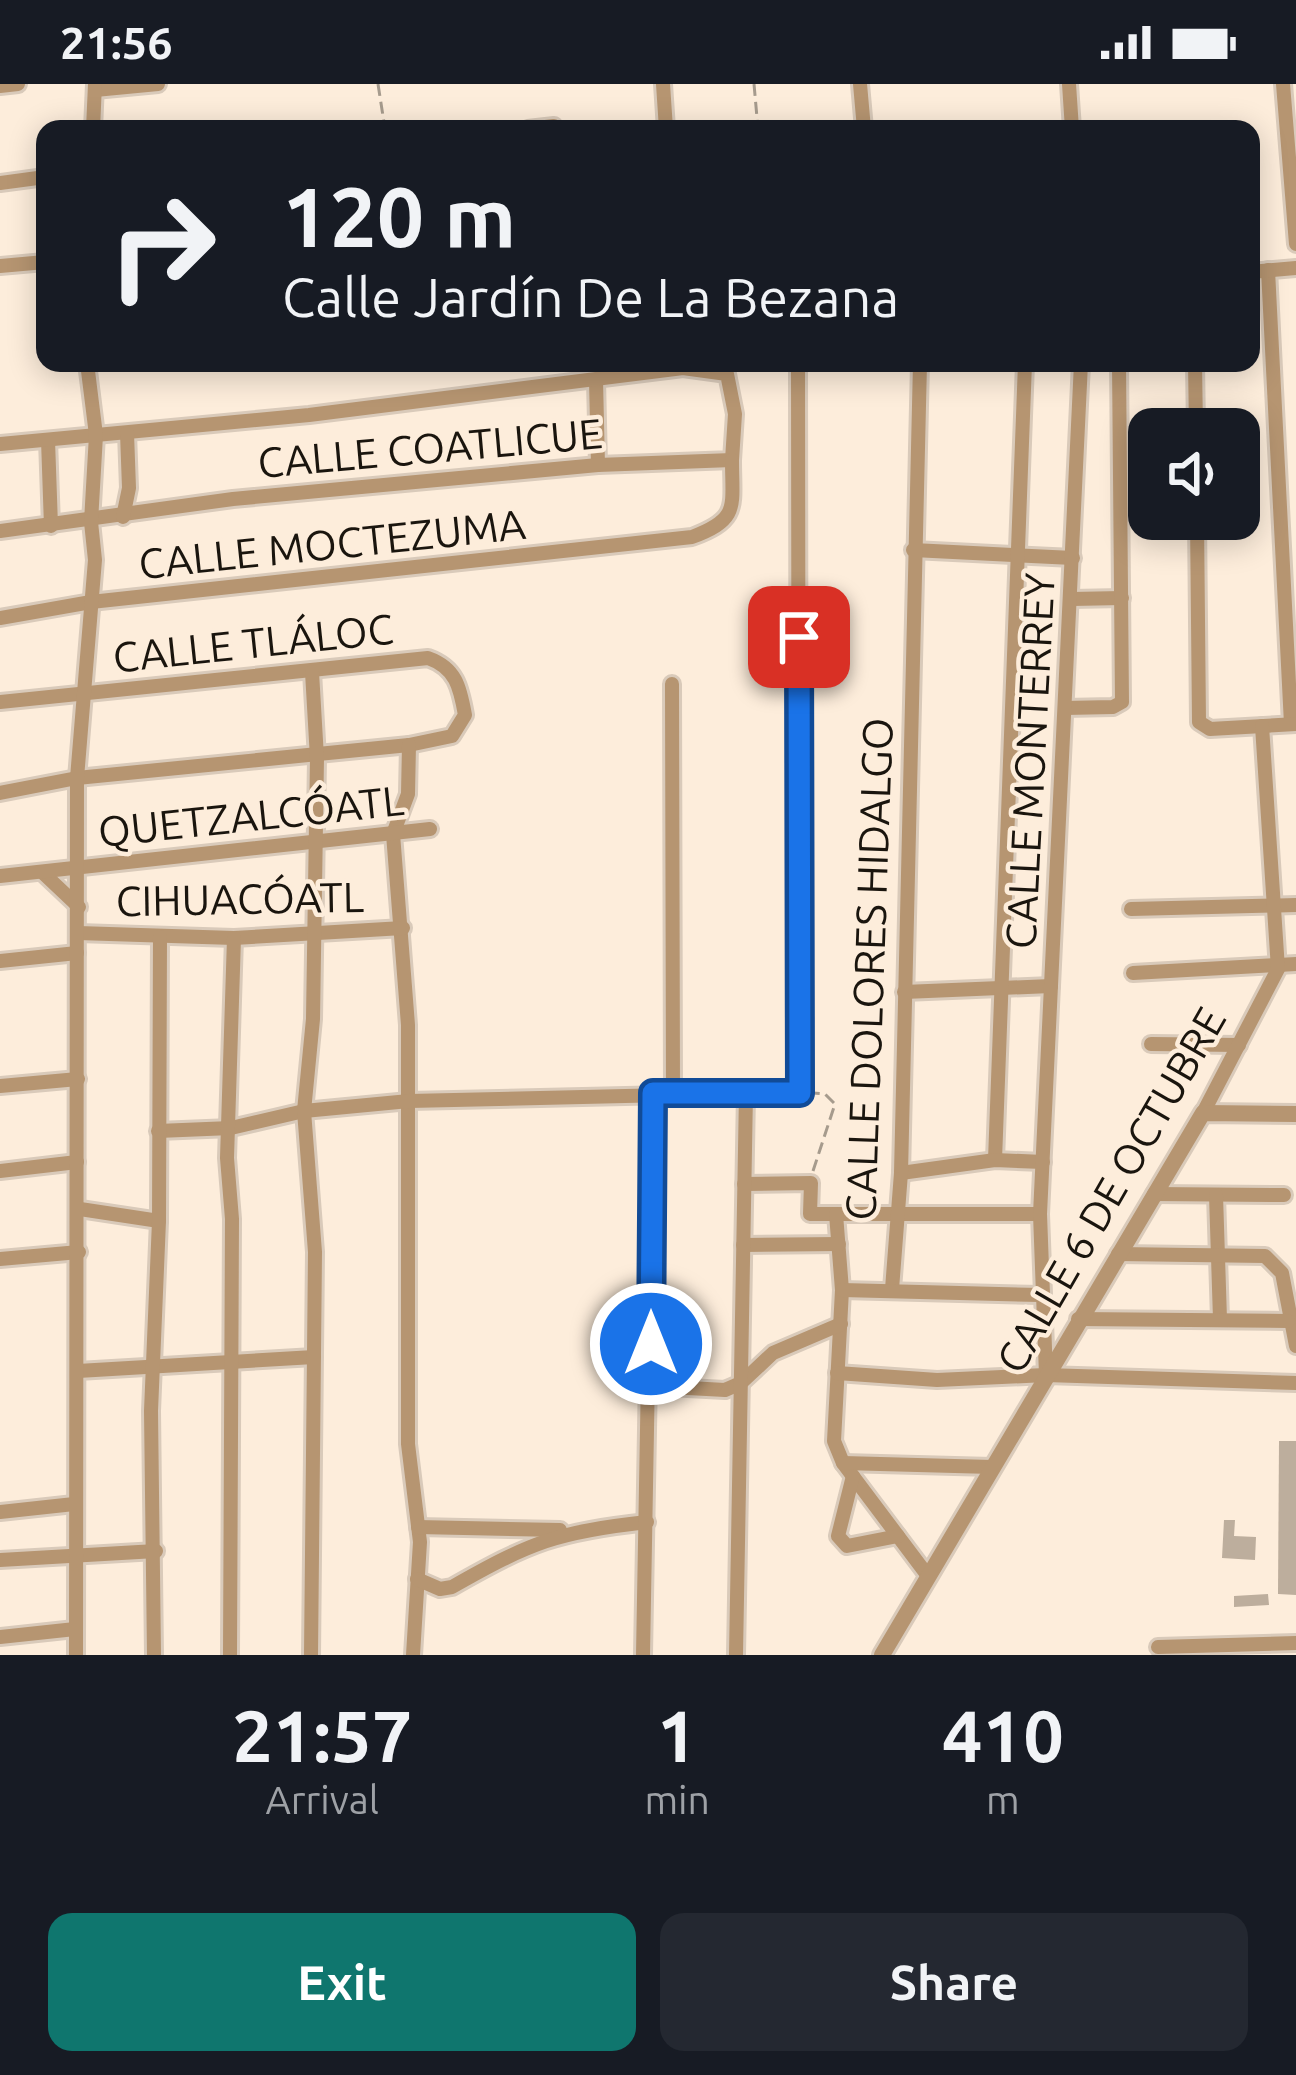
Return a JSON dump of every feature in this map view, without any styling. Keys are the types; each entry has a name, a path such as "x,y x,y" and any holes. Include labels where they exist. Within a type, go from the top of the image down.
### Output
{"street":[{"path":"0,86 18,84"},
{"path":"93,120 95,87 158,84"},
{"path":"663,84 665,120"},
{"path":"860,84 863,120"},
{"path":"1069,84 1071,120"},
{"path":"1283,84 1296,244"},
{"path":"0,183 36,178"},
{"path":"0,266 36,263"},
{"path":"1260,271 1296,268"},
{"path":"1198,540 1202,728 1293,724 1268,270"},
{"path":"76,1655 77,778 95,560 83,523 96,435 88,372"},
{"path":"0,445 646,372"},
{"path":"716,372 727,374 735,414 732,460"},
{"path":"158,1131 231,1128 304,1112 409,1100 800,1093 798,372"},
{"name":"CALLE DOLORES HIDALGO","path":"892,1289 901,1173 920,372"},
{"path":"995,1160 1025,372"},
{"name":"CALLE MONTERREY","path":"1046,1375 1040,1214 1081,372"},
{"path":"1065,708 1113,707 1122,701 1119,372"},
{"path":"1195,372 1196,408"},
{"path":"596,380 598,465"},
{"path":"123,517 129,488 127,433"},
{"path":"48,440 51,526"},
{"name":"CALLE COATLICUE","path":"0,531 233,500 598,465 732,460"},
{"name":"CALLE MOCTEZUMA","path":"0,618 91,602 672,541 722,526 732,510 732,460"},
{"path":"129,488 145,513"},
{"path":"50,500 83,523"},
{"path":"913,550 1073,558"},
{"path":"1072,599 1122,598"},
{"name":"CALLE TLÁLOC","path":"0,702 428,658 443,663 458,680 463,725 452,736 409,745"},
{"path":"311,1655 315,1252 304,1112 313,1019 317,758 312,672"},
{"path":"672,684 673,1094"},
{"path":"1262,726 1278,969"},
{"path":"0,793 77,778 317,758 409,745 408,794 393,834 403,928 409,1100 408,1444 418,1527 412,1655"},
{"name":"QUETZALCÓATL","path":"0,876 430,829"},
{"path":"41,872 79,907"},
{"path":"1131,909 1296,905"},
{"name":"CIHUACÓATL","path":"78,933 234,938 403,928"},
{"path":"154,1655 160,937"},
{"path":"230,1655 234,938"},
{"path":"0,961 77,952"},
{"path":"1132,973 1278,969 1296,964"},
{"name":"CALLE 6 DE OCTUBRE","path":"882,1655 1203,1113 1278,969"},
{"path":"904,992 1051,986"},
{"path":"1150,1044 1238,1046"},
{"path":"0,1086 78,1078"},
{"path":"644,1655 653,1093"},
{"path":"736,1655 746,1094"},
{"path":"1203,1113 1296,1114"},
{"path":"901,1173 995,1160 1043,1162"},
{"path":"0,1171 77,1162"},
{"path":"745,1184 812,1183 808,1245"},
{"path":"1154,1194 1284,1196"},
{"path":"1216,1195 1220,1319"},
{"path":"80,1209 159,1221"},
{"path":"810,1214 1040,1214"},
{"path":"836,1214 842,1290 834,1441 848,1469 928,1576"},
{"path":"743,1245 839,1244"},
{"path":"0,1259 79,1252"},
{"path":"1118,1253 1265,1256 1282,1274 1296,1346"},
{"path":"842,1290 1040,1295"},
{"path":"1078,1319 1288,1322"},
{"path":"651,1386 707,1391 741,1383 772,1353 841,1324"},
{"path":"77,1371 314,1357"},
{"path":"837,1373 937,1380 1046,1375 1296,1383"},
{"path":"848,1469 992,1467"},
{"path":"848,1469 838,1536 847,1546 898,1536"},
{"path":"0,1512 74,1504"},
{"path":"418,1527 526,1537 647,1522"},
{"path":"417,1579 440,1589 452,1587 526,1537"},
{"path":"0,1560 76,1552 156,1551"},
{"path":"0,1637 75,1629"},
{"path":"1159,1646 1296,1643"}],"path":[{"path":"378,84 384,120"},
{"path":"754,84 757,120"},
{"path":"800,1093 825,1094 835,1104 816,1151 812,1183"}],"building":[{"path":"1279,1441 1296,1441 1296,1595 1278,1594"},
{"path":"1224,1520 1235,1520 1234,1536 1256,1537 1255,1560 1222,1558"},
{"path":"1268,1594 1269,1605 1234,1607 1234,1596"}],"route":[{"path":"651,1344 653,1093 800,1093 799,637"}]}
